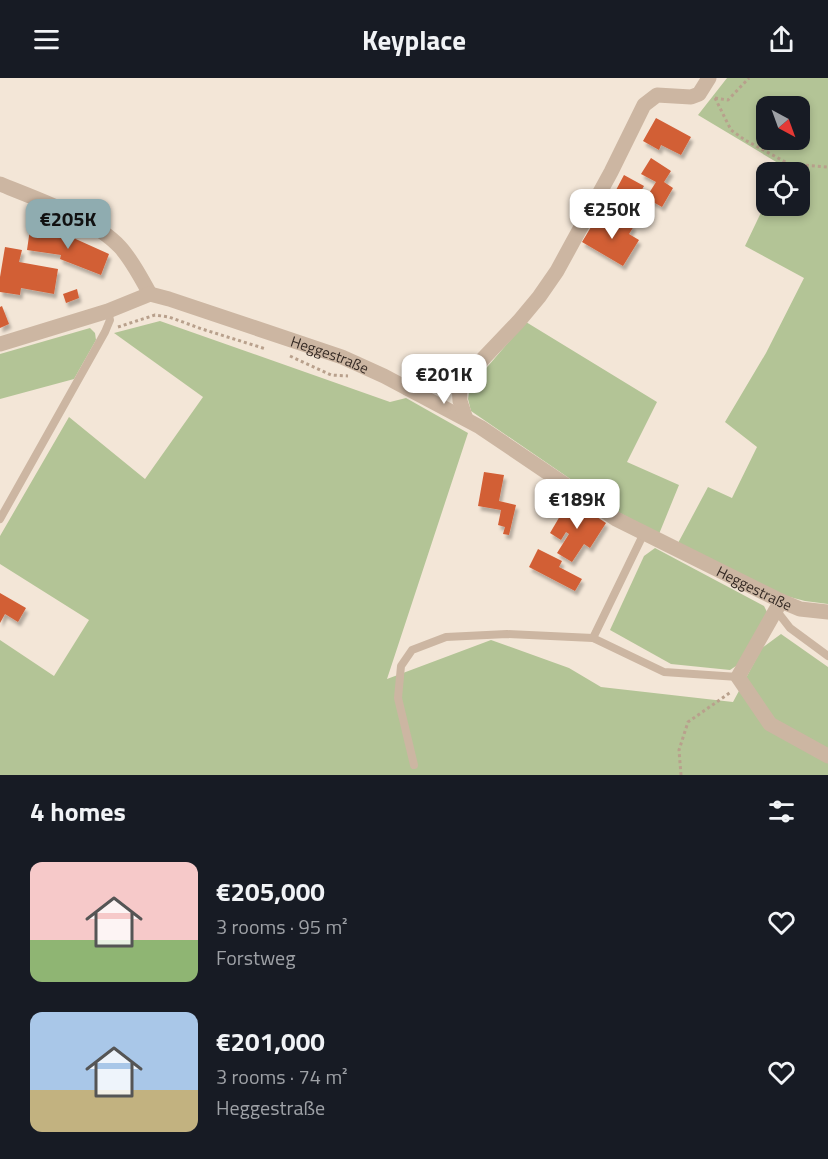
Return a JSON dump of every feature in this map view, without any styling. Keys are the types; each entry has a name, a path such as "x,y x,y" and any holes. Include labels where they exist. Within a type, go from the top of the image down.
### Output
{"street":[{"path":"407,388 417,384 443,387 459,384 519,321 557,271 611,172 644,105 657,95 691,98 699,94 709,78"},
{"path":"0,184 56,207 103,232 119,246 134,265 150,294 108,311 0,344"},
{"name":"Heggestraße","path":"150,294 342,357 466,419 616,519 778,606 828,612"},
{"path":"459,384 460,401 466,419"},
{"path":"778,606 740,680 770,724 828,756"}],"lane":[{"path":"0,519 105,332 110,320 108,311"},
{"path":"592,638 644,533"},
{"path":"778,606 790,628 828,656"},
{"path":"414,765 398,698 401,666 412,650 446,637 507,633 592,638 664,672 740,680"}],"path":[{"path":"699,94 728,100 749,78"},
{"path":"715,98 731,130 745,140 789,164 828,167"},
{"path":"105,332 155,315 169,316 202,330 275,351"},
{"path":"286,355 331,375 356,377"},
{"path":"681,775 679,750 688,722 740,680"}],"green space":[{"path":"727,78 828,78 828,604 786,596 677,545 708,487 732,498 757,447 725,422 766,353 804,278 745,246 759,216 810,216 810,162 776,162 756,150 810,150 810,96 756,96 756,150 698,115"},
{"path":"160,321 390,402 406,398 468,433 387,679 491,640 569,668 601,687 733,702 762,648 781,634 828,667 828,775 0,775 0,640 54,676 89,620 0,564 0,536 69,417 145,479 203,397 114,333"},
{"path":"526,322 657,402 627,462 679,485 659,534 620,513 471,411 468,399 470,387"},
{"path":"90,328 95,333 96,340 74,379 0,399 0,354"},
{"path":"655,548 764,606 768,614 739,664 730,670 671,664 610,630 644,556"}],"building":[{"path":"656,118 691,137 681,155 661,145 659,150 643,141"},
{"path":"651,158 671,171 664,182 673,188 662,207 646,198 656,182 641,174"},
{"path":"624,175 644,186 628,216 608,205"},
{"path":"597,217 616,228 622,219 634,226 629,234 639,240 623,266 582,242"},
{"path":"30,229 69,236 109,254 101,275 60,259 61,255 27,250"},
{"path":"5,247 22,250 19,262 58,269 54,294 21,288 20,295 0,292"},
{"path":"77,289 79,298 66,303 63,294"},
{"path":"2,306 9,324 0,328 0,307"},
{"path":"484,472 504,475 499,501 516,505 509,535 503,534 505,527 498,525 501,510 478,506"},
{"path":"570,499 606,523 590,548 584,544 572,562 557,553 569,534 566,532 561,540 550,533"},
{"path":"538,549 562,561 559,567 582,579 575,591 529,567"},
{"path":"0,593 26,608 18,622 5,614 0,623"}]}
